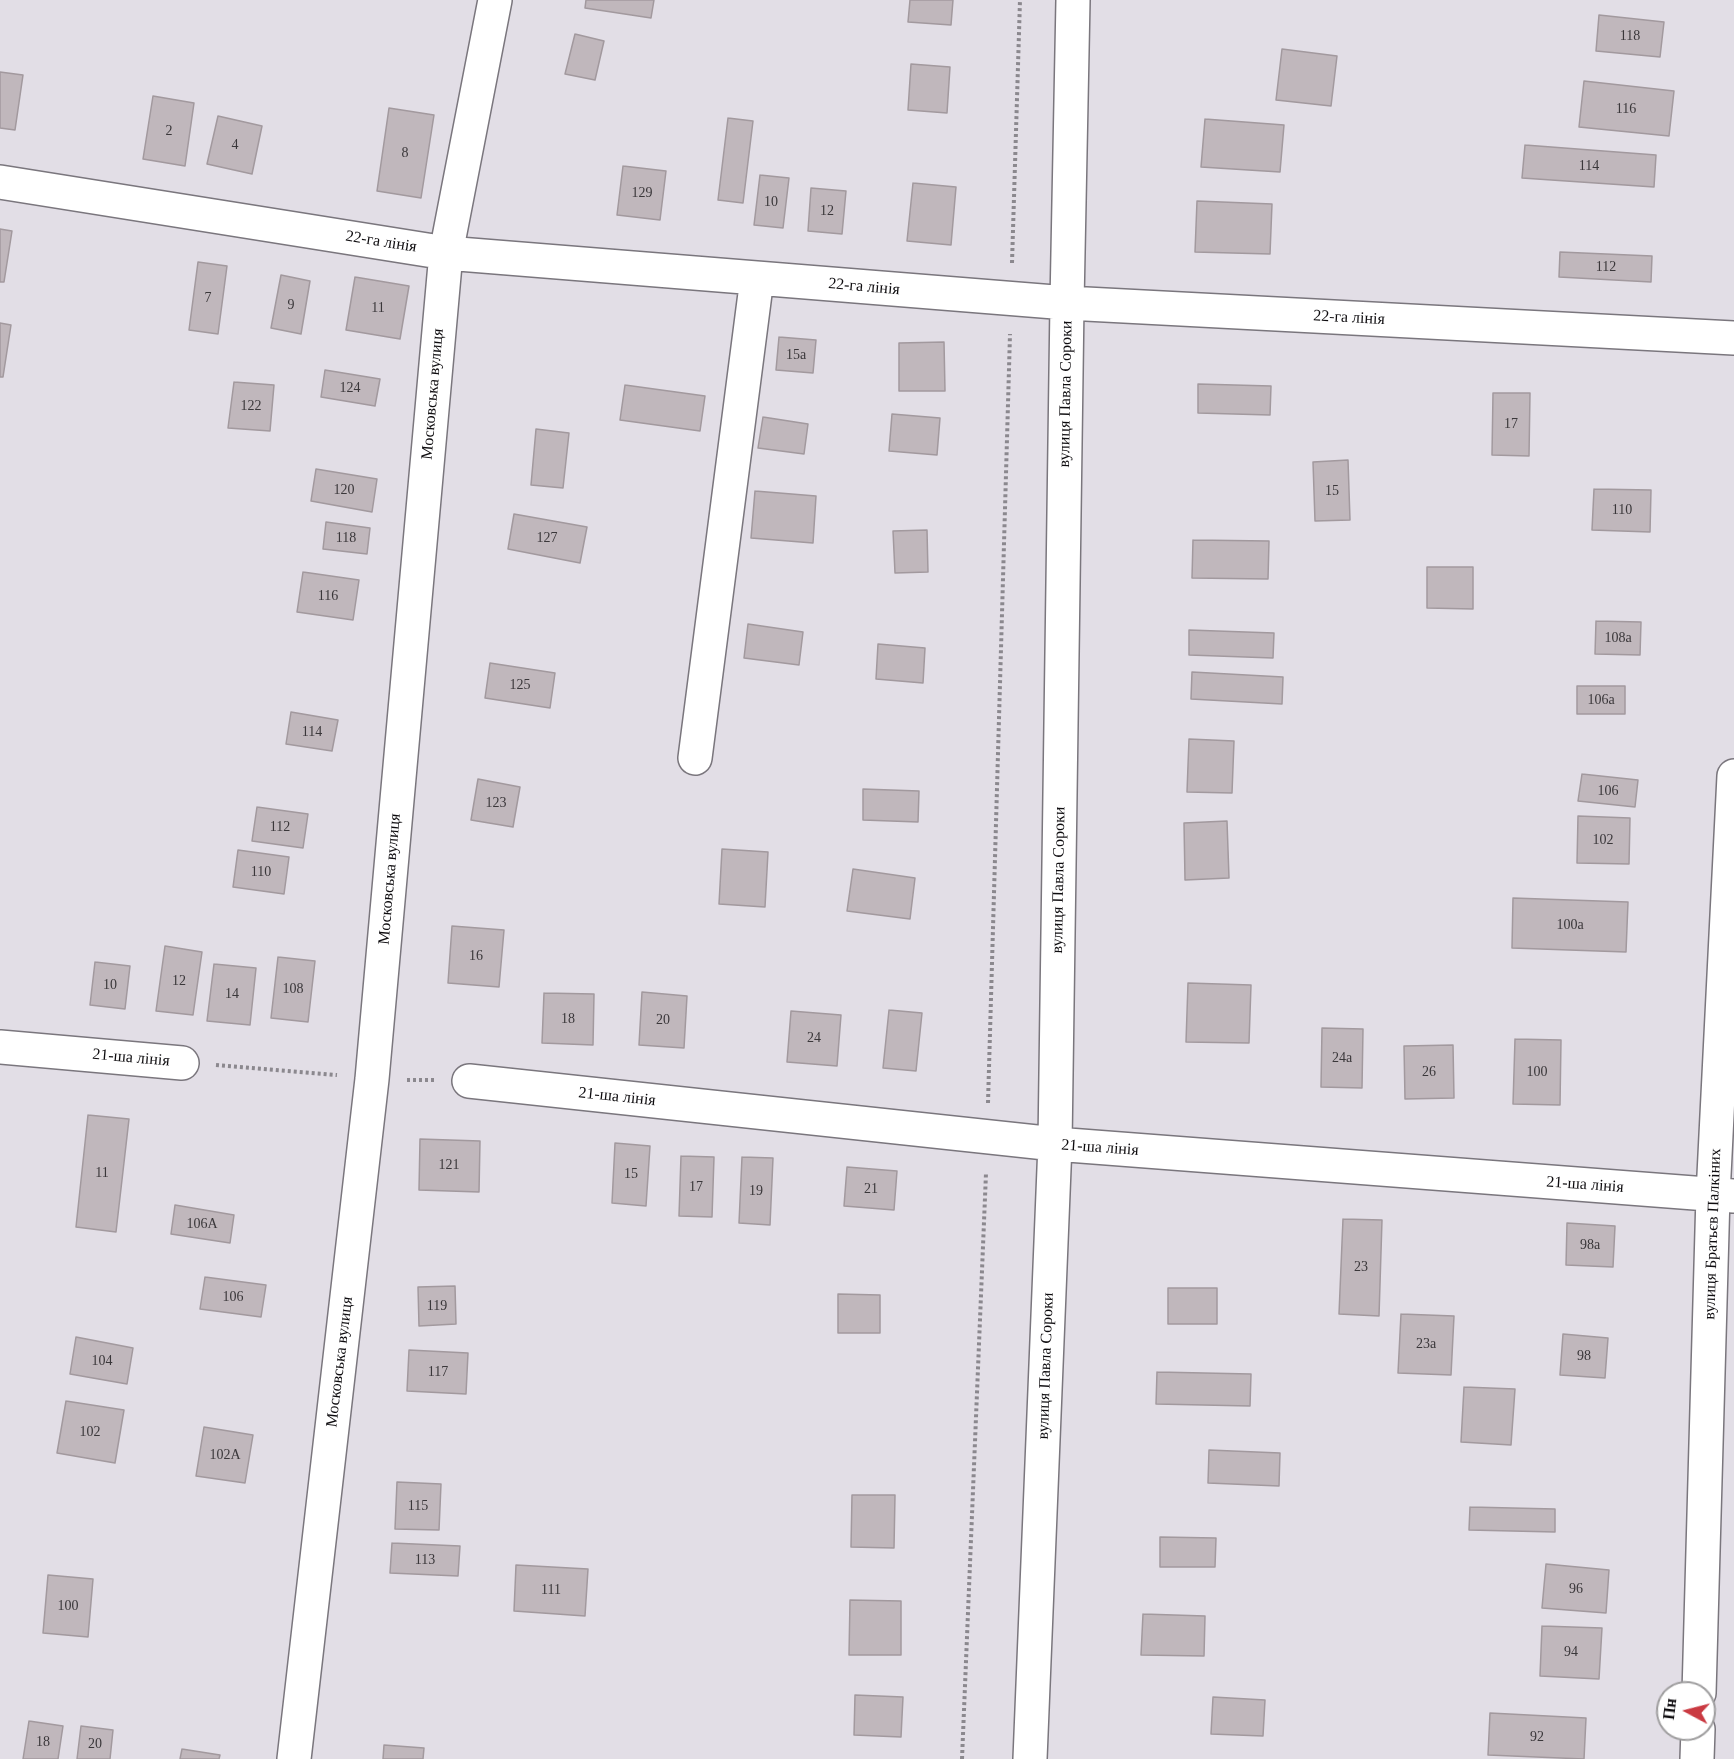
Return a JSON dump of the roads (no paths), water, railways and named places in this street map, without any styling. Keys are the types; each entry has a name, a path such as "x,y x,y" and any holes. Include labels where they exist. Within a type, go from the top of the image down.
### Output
{"street":[{"name":"Московська вулиця","path":"294,1759 372,1079 446,253 495,0"},
{"name":"вулиця Павла Сороки","path":"1030,1759 1055,1144 1073,0"},
{"name":"22-га лінія","path":"0,182 446,253 1067,303 1734,338"},
{"path":"695,758 757,278"},
{"name":"вулиця Братьєв Палкіних","path":"1700,1681 1724,1195 1734,776"},
{"name":"21-ша лінія","path":"0,1047 182,1063"},
{"name":"21-ша лінія","path":"469,1081 1055,1144 1724,1195"},
{"path":"1697,1759 1698,1741"}]}
